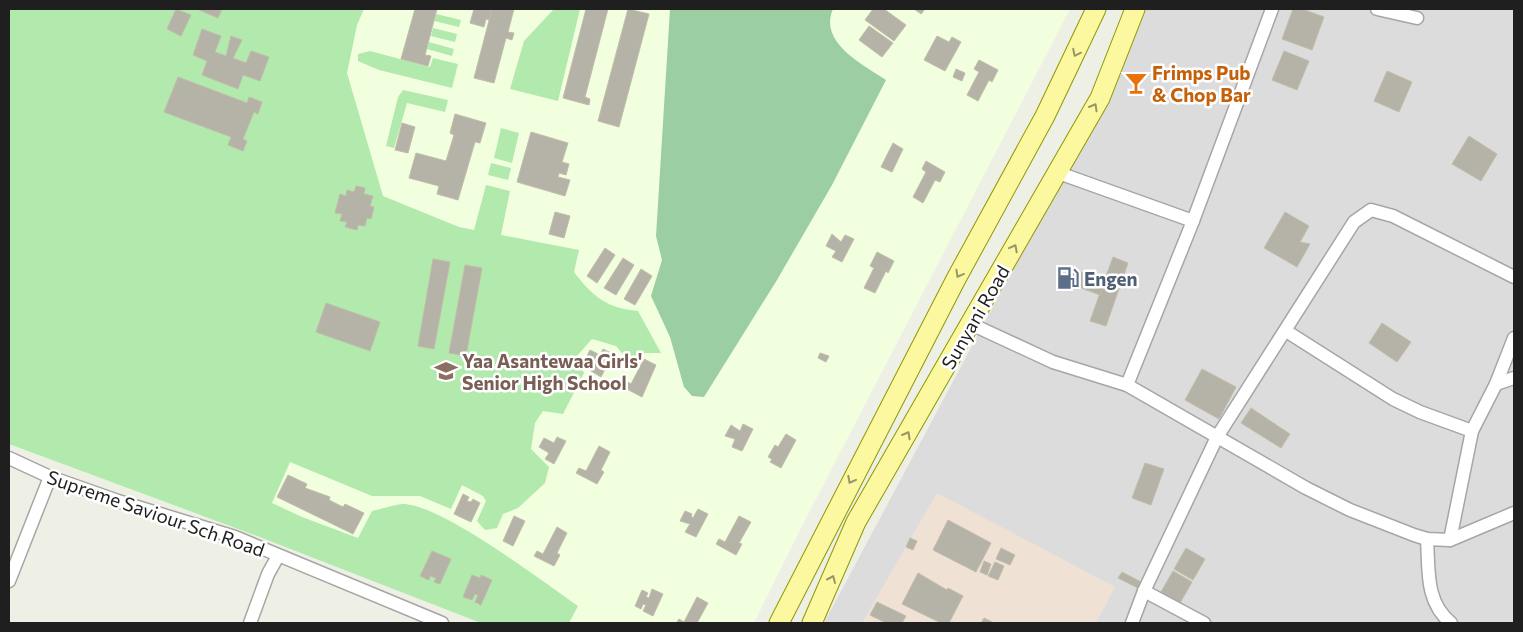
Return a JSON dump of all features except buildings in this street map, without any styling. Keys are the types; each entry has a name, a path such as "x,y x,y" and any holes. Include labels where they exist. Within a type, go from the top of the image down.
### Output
{"main road":[{"name":"Sunyani Road","path":"779,623 947,296 1045,116 1096,9"},
{"name":"Sunyani Road","path":"812,623 856,522 972,324 1056,172 1100,98 1136,9"}],"street":[{"path":"1127,385 1194,221 1272,9"},
{"path":"1377,9 1417,18"},
{"path":"1056,172 1194,221"},
{"path":"1132,623 1144,591 1217,437 1354,222 1371,210 1393,216 1514,277"},
{"path":"972,324 1053,362 1127,385 1306,488 1375,520 1427,539 1450,540 1514,513"},
{"path":"1286,331 1393,399 1420,412 1472,431"},
{"path":"1450,540 1472,431 1496,384 1514,338"},
{"path":"1496,384 1514,378"},
{"name":"Supreme Saviour Sch Road","path":"9,458 50,477 118,501 235,537 442,623"},
{"path":"9,581 50,477"},
{"path":"1427,539 1431,597 1439,612 1451,623"},
{"path":"250,623 268,574 278,556"},
{"path":"1144,591 1204,623"}],"shaded area":[{"name":"Yaa Asantewaa Girls' Senior High School","path":"9,9 1070,9 801,528 754,623 491,623 9,444"},
{"path":"1138,9 1514,9 1514,623 824,623 1068,166"},
{"path":"937,493 1115,587 1096,623 862,623"}],"green space":[{"path":"9,9 364,9 357,25 347,73 383,196 459,227 474,230 486,185 510,191 501,235 579,250 574,272 581,281 594,295 609,304 638,311 661,353 646,353 626,358 616,346 592,339 576,357 584,373 563,414 543,411 535,423 531,449 549,467 545,483 518,508 503,514 497,528 485,530 477,521 486,501 483,496 462,485 451,509 420,496 372,496 290,462 272,503 302,517 358,538 372,511 402,504 419,507 441,516 491,546 578,606 569,623 481,623 257,536 9,444"},
{"path":"554,9 580,9 558,101 510,89 524,41"},
{"path":"670,9 833,9 830,21 832,32 837,42 856,60 886,80 832,185 777,280 704,397 692,396 684,387 670,337 651,296 662,260 656,236"},
{"path":"436,14 461,20 459,27 434,21"},
{"path":"433,28 457,34 455,42 431,36"},
{"path":"429,42 454,49 452,56 427,49"},
{"path":"370,51 430,67 433,58 458,64 452,88 379,70 358,61 358,54"},
{"path":"403,90 448,100 445,112 407,103 394,148 386,146 398,97"},
{"path":"501,128 519,133 512,163 494,158"},
{"path":"491,163 511,168 508,180 488,175"}],"place":[{"name":"Frimps Pub & Chop Bar","path":"1136,83"},
{"name":"Engen","path":"1068,278"},
{"name":"Yaa Asantewaa Girls' Senior High School","path":"446,371"}]}
